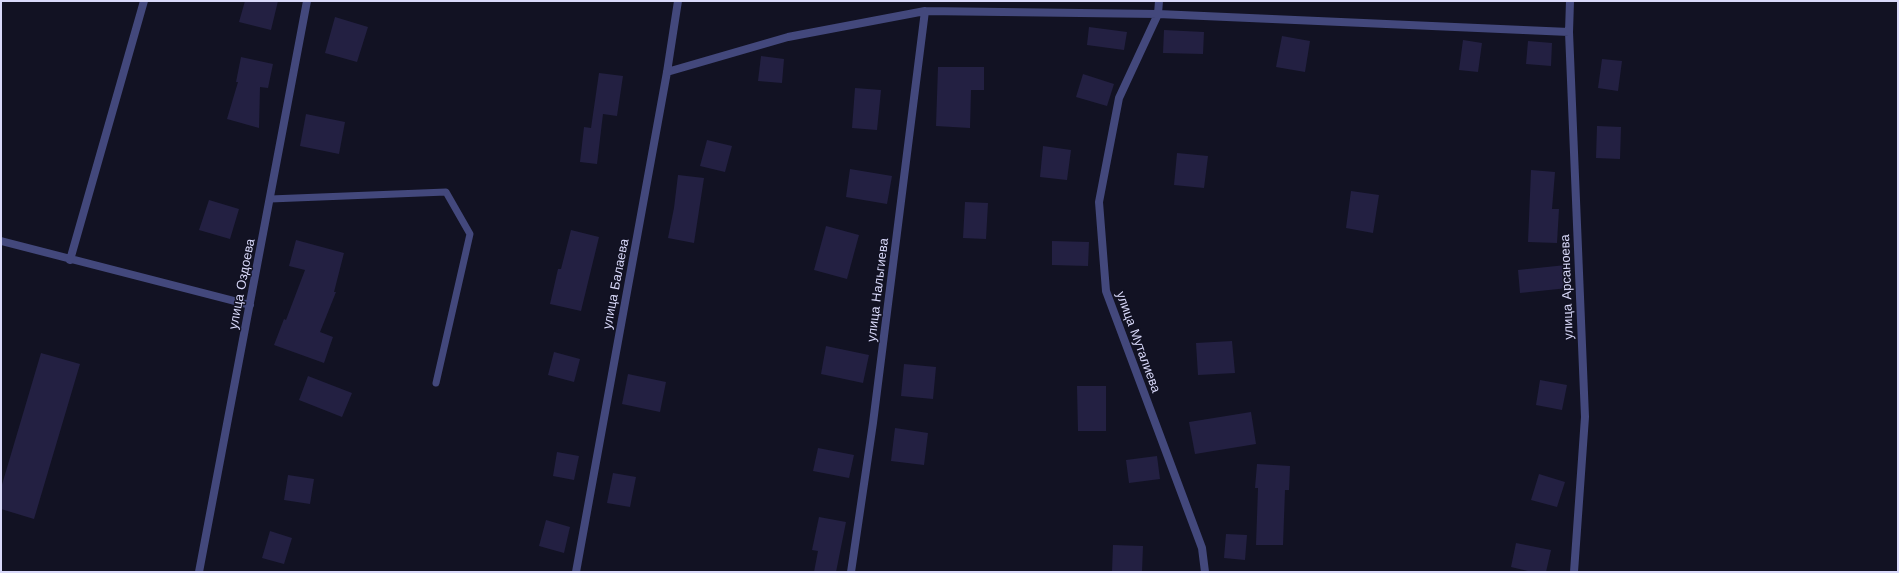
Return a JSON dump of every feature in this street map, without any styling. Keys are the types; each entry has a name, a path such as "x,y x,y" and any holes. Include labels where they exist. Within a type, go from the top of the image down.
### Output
{"street":[{"path":"70,260 144,1"},
{"name":"улица Оздоева","path":"199,572 307,1"},
{"name":"улица Балаева","path":"576,572 668,72 678,1"},
{"name":"улица Муталиева","path":"1159,1 1158,14 1119,98 1099,202 1106,291 1202,548 1205,572"},
{"name":"улица Арсаноева","path":"1570,1 1569,32 1585,417 1574,572"},
{"path":"668,72 788,37 925,11 1158,14 1569,32"},
{"name":"улица Нальгиева","path":"851,572 873,423 925,11"},
{"path":"1,241 70,260 250,304"}],"lane":[{"path":"270,200 446,192 470,234 436,383"}],"building":[{"path":"245,1 278,1 271,30 239,22"},
{"path":"335,17 368,27 357,62 325,53"},
{"path":"1089,27 1127,32 1124,50 1087,45"},
{"path":"1164,30 1204,32 1203,54 1163,53"},
{"path":"1282,36 1310,41 1305,72 1276,67"},
{"path":"1463,40 1482,43 1478,72 1459,70"},
{"path":"1528,41 1552,43 1551,66 1526,64"},
{"path":"761,56 784,59 782,83 758,81"},
{"path":"241,57 273,64 268,88 260,87 259,128 227,119 238,82 236,82"},
{"path":"1602,59 1622,61 1618,91 1598,88"},
{"path":"938,67 984,67 984,90 971,90 970,128 936,126"},
{"path":"599,73 623,76 617,116 603,114 597,164 580,162 584,127 591,128"},
{"path":"1083,74 1114,84 1107,106 1076,97"},
{"path":"855,88 881,90 877,130 852,128"},
{"path":"306,114 345,122 339,154 300,146"},
{"path":"1597,126 1621,127 1620,159 1596,158"},
{"path":"707,140 732,146 725,172 700,166"},
{"path":"1043,146 1071,150 1067,180 1040,177"},
{"path":"1177,153 1208,156 1204,188 1174,185"},
{"path":"850,169 892,176 887,204 846,197"},
{"path":"1531,170 1555,172 1552,209 1559,209 1557,243 1528,242"},
{"path":"678,175 704,178 694,243 668,238 674,208"},
{"path":"1351,191 1379,195 1373,233 1346,228"},
{"path":"209,200 239,209 230,239 199,230"},
{"path":"965,202 988,203 986,239 963,238"},
{"path":"826,226 859,235 847,279 814,270"},
{"path":"571,230 599,237 581,311 550,304 558,269 561,269"},
{"path":"296,240 344,253 334,292 336,292 320,332 333,337 324,363 274,345 284,319 286,320 305,270 289,266"},
{"path":"1052,241 1089,242 1088,266 1052,265"},
{"path":"1566,265 1568,288 1520,293 1518,270"},
{"path":"1232,341 1235,373 1198,375 1196,343"},
{"path":"826,346 869,355 863,383 821,374"},
{"path":"554,352 580,359 574,382 548,375"},
{"path":"41,353 80,364 34,519 1,509 1,488"},
{"path":"904,364 936,367 933,399 901,396"},
{"path":"628,374 666,382 660,412 622,404"},
{"path":"308,376 352,393 342,417 299,400"},
{"path":"1540,380 1567,385 1562,410 1536,405"},
{"path":"1077,386 1106,386 1106,431 1078,431"},
{"path":"1251,412 1256,444 1195,454 1189,422"},
{"path":"895,428 928,433 924,465 891,461"},
{"path":"818,448 854,455 849,478 813,471"},
{"path":"557,452 579,456 574,480 553,476"},
{"path":"1157,456 1160,479 1129,483 1126,460"},
{"path":"1257,464 1290,466 1289,490 1285,490 1283,545 1256,545 1258,488 1255,488"},
{"path":"613,473 636,477 630,507 607,503"},
{"path":"1539,474 1565,482 1557,507 1531,500"},
{"path":"288,475 314,479 310,504 284,500"},
{"path":"819,517 846,522 836,572 814,572 818,551 812,550"},
{"path":"546,520 570,527 564,553 539,546"},
{"path":"270,531 292,538 284,564 262,558"},
{"path":"1226,534 1247,535 1245,560 1224,558"},
{"path":"1516,543 1551,550 1546,572 1532,572 1511,567"},
{"path":"1113,545 1143,546 1142,572 1112,572"}]}
